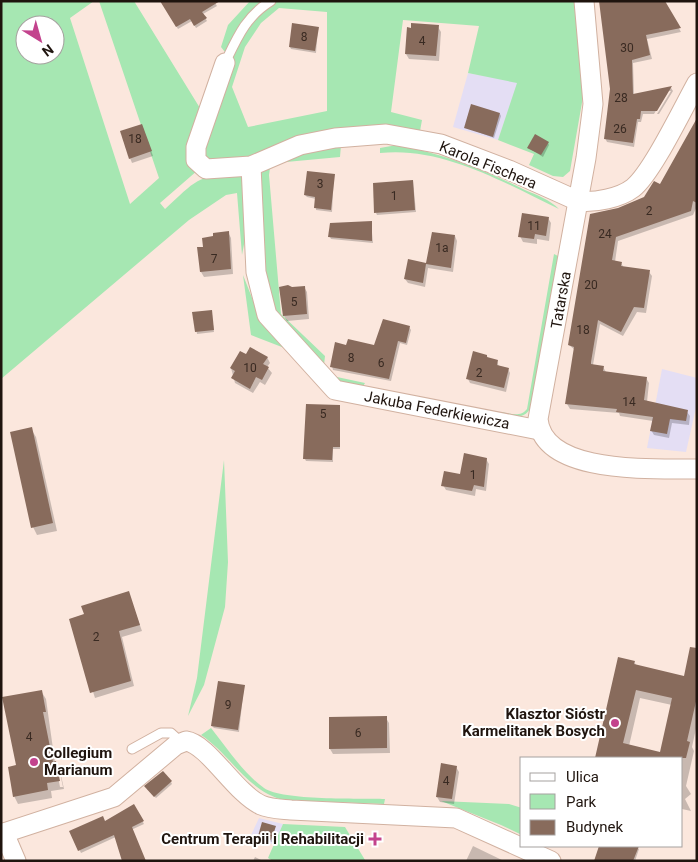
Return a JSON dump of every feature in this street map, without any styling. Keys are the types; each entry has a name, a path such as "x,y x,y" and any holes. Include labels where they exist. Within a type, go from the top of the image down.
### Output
{"street":[{"name":"Tatarska","path":"539,430 538,419 586,158 593,91 584,1"},
{"name":"Karola Fischera","path":"225,63 196,147 196,160 206,169 251,166 300,144 335,138 386,134 412,138 458,150 578,201"},
{"path":"578,201 586,202 616,196 631,190 640,182 697,83"},
{"name":"Jakuba Federkiewicza","path":"251,166 256,272 267,315 335,390 539,430"},
{"path":"539,430 548,442 561,451 592,464 697,469"},
{"path":"16,861 3,833 114,798 186,742 198,745 242,793 267,807 291,810 456,818 520,847"},
{"path":"520,847 551,861"}],"lane":[{"name":"Karola Fischera","path":"225,63 240,30 258,9 271,1"},
{"path":"132,749 161,733 171,733 186,742"}],"shaded area":[{"path":"468,73 518,82 498,140 453,127"},
{"path":"662,369 697,378 697,403 686,452 647,448"},
{"path":"259,818 283,824 274,845 251,835"}],"green space":[{"path":"1,1 94,1 70,18 130,204 159,178 99,1 134,1 203,113 198,170 160,203 165,209 198,181 225,174 240,173 248,190 247,224 242,255 237,193 226,195 189,220 1,379"},
{"path":"250,1 575,1 584,78 583,97 570,171 563,177 553,176 529,165 534,154 498,140 517,83 468,73 479,26 403,20 391,112 422,120 420,131 209,165 199,157 232,61 221,47 228,25","holes":["279,8 327,12 327,111 248,127 232,87 245,47 261,23"]},
{"path":"341,145 340,157 286,162 270,168 269,175 281,314 325,356 323,374 271,310 267,297 257,192 258,174 275,160 296,152"},
{"path":"397,145 447,158 494,175 543,198 559,209 495,178 450,161 427,155 403,152 380,153 380,148"},
{"path":"554,254 558,256 533,402 531,408 524,415 517,417 501,415 502,412 519,414 527,409"},
{"path":"243,275 260,318 287,349 251,335"},
{"path":"323,374 365,383 362,388 346,387 332,381"},
{"path":"224,460 228,562 225,607 204,685 188,716 197,678"},
{"path":"211,728 242,768 264,788 287,795 304,797 385,799 384,804 284,800 271,795 249,781 212,743 201,735"},
{"path":"441,801 509,804 520,807 520,834"},
{"path":"283,824 345,827 365,860 273,861 268,858"}],"building":[{"path":"160,1 220,1 202,12 207,18 194,26 190,19 176,27"},
{"path":"599,1 665,1 681,28 646,35 650,55 632,60 633,94 672,86 657,111 641,111 640,119 637,119 633,143 604,139 610,89"},
{"path":"292,23 319,27 315,51 289,47"},
{"path":"411,23 439,25 436,56 405,54 407,27 411,28"},
{"path":"471,104 500,113 493,137 464,128"},
{"path":"697,118 697,203 693,201 691,211 616,237 612,260 622,262 621,266 650,270 644,308 634,307 621,332 598,320 591,362 591,364 604,366 603,371 647,377 644,400 688,410 686,421 670,419 667,434 650,431 653,417 616,412 617,409 565,404 574,347 568,345 590,214 618,208 644,197 654,181 660,184"},
{"path":"142,124 152,151 129,159 120,131"},
{"path":"535,134 549,142 541,155 527,148"},
{"path":"307,171 335,174 331,210 314,208 315,197 304,195"},
{"path":"413,180 415,210 374,213 373,183"},
{"path":"522,213 549,217 546,236 535,234 534,239 518,237"},
{"path":"372,221 372,241 328,237 330,223"},
{"path":"229,231 231,269 200,272 197,247 203,247 202,238 213,236 213,233"},
{"path":"432,232 455,235 451,268 426,264 423,283 404,279 408,259 426,263"},
{"path":"288,285 292,287 305,286 307,314 283,316 279,287"},
{"path":"212,310 214,330 195,332 192,312"},
{"path":"383,319 410,326 406,343 398,341 389,379 330,367 335,342 346,345 348,339 374,345"},
{"path":"250,347 268,357 263,364 269,367 262,380 256,377 250,389 231,378 235,371 230,368 240,351 246,354"},
{"path":"473,351 498,360 497,365 509,368 504,388 466,379"},
{"path":"306,404 340,405 340,447 333,447 332,460 303,459"},
{"path":"32,427 53,523 31,528 10,432"},
{"path":"464,453 487,458 484,487 474,485 472,491 441,486 444,471 460,474"},
{"path":"129,591 140,625 119,631 131,681 90,693 69,619 84,614 81,606"},
{"name":"Klasztor Sióstr Karmelitanek Bosych","path":"690,647 697,648 697,697 687,741 690,742 686,758 595,757 618,657 635,661 634,664 684,676","holes":["636,690 672,698 660,752 623,743"]},
{"path":"218,681 245,685 238,730 211,726"},
{"path":"42,690 46,712 43,712 53,762 56,761 60,781 47,783 48,790 13,797 8,767 16,765 2,697"},
{"path":"387,716 387,748 329,749 329,717"},
{"path":"441,763 457,766 452,799 436,797"},
{"path":"163,771 172,781 154,797 144,786"},
{"path":"134,804 144,821 132,827 146,861 122,861 114,835 78,851 69,831 103,816 105,821"},
{"path":"262,822 276,826 271,840 258,836"},
{"path":"599,847 639,847 633,861 594,861"}],"place":[{"name":"Klasztor Sióstr Karmelitanek Bosych","path":"615,723"},
{"name":"Collegium Marianum","path":"34,762"},
{"name":"Centrum Terapii i Rehabilitacji","path":"375,839"}]}
